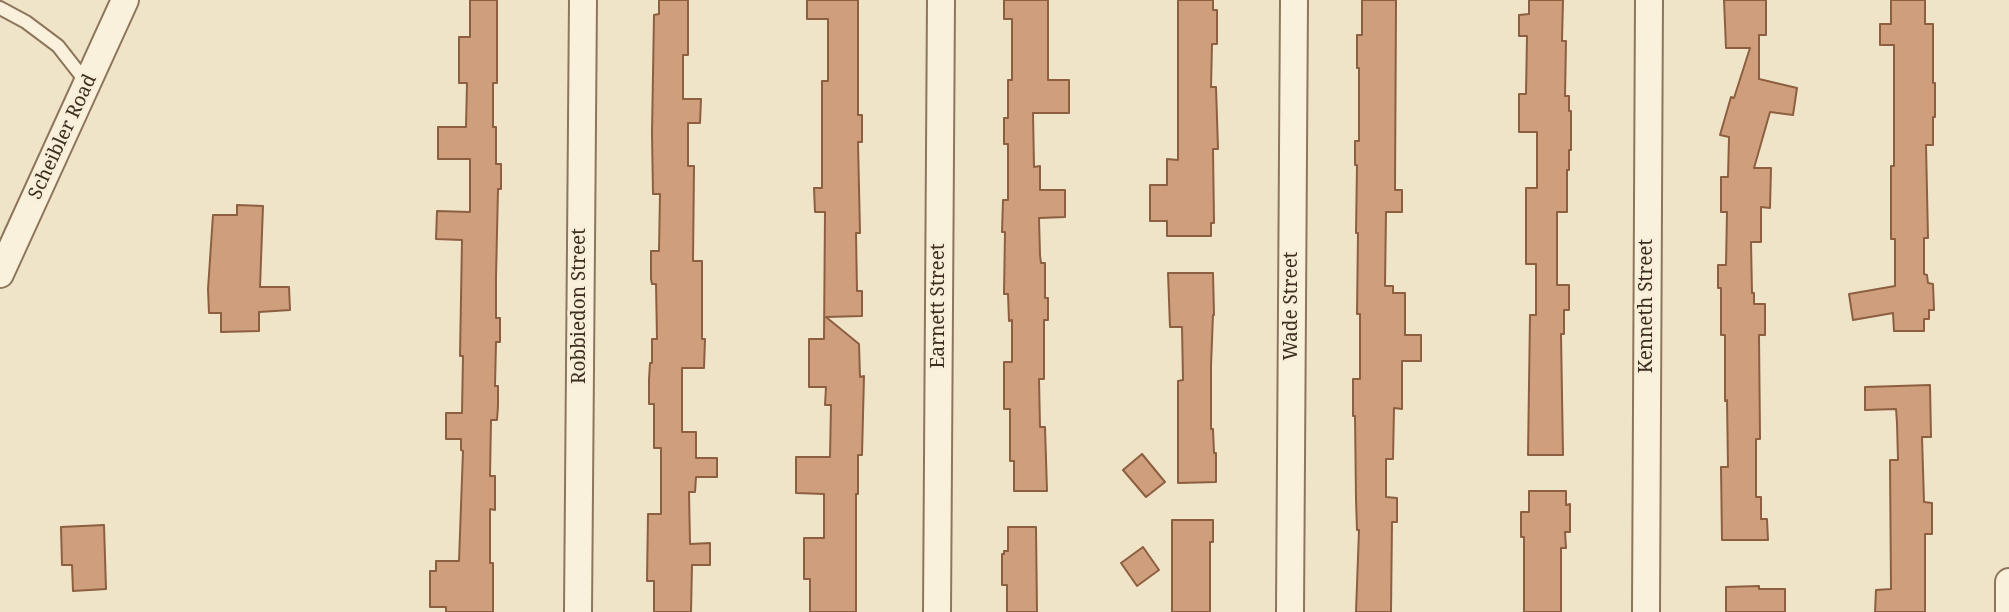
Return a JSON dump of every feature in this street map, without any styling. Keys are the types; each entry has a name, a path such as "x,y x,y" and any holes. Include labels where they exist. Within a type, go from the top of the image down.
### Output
{"street":[{"name":"Scheibler Road","path":"0,274 125,0"},
{"name":"Robbiedon Street","path":"578,612 583,0"},
{"name":"Earnett Street","path":"937,612 941,0"},
{"name":"Wade Street","path":"1290,612 1294,0"},
{"name":"Kenneth Street","path":"1646,612 1649,0"},
{"path":"2009,582 2009,612"}],"lane":[{"path":"0,8 26,22 58,47 87,83"}],"building":[{"path":"470,0 497,0 497,83 493,83 493,127 496,127 496,164 501,164 496,277 496,318 500,318 500,342 496,342 497,420 491,420 490,476 495,476 495,510 490,509 493,612 446,612 446,607 430,607 430,571 436,571 436,561 459,561 463,451 461,439 446,439 446,413 462,413 462,240 436,239 437,211 470,212 470,159 438,159 438,127 466,127 467,83 459,83 459,37 470,37"},
{"path":"659,0 688,0 688,55 683,55 683,99 701,99 700,123 688,123 688,166 694,166 693,261 702,261 704,368 682,368 682,432 696,432 696,458 717,458 717,477 696,477 695,492 689,492 690,544 710,543 710,565 692,565 691,612 654,612 654,581 647,581 648,514 661,514 661,448 654,448 654,404 649,404 652,339 657,339 656,284 652,284 651,279 651,251 659,251 660,194 653,194 652,133 654,15 659,14"},
{"path":"807,0 858,0 858,115 862,115 862,142 858,142 860,233 856,233 857,291 862,291 862,316 826,317 859,344 860,377 864,376 862,455 858,455 856,494 856,612 810,612 810,579 804,579 804,538 824,538 824,494 796,493 796,457 830,457 831,405 825,405 826,387 809,387 809,339 824,339 825,212 815,212 814,188 822,188 822,81 828,81 828,19 807,19"},
{"path":"1004,0 1048,0 1048,80 1069,80 1069,113 1033,113 1034,167 1040,166 1040,190 1065,190 1065,217 1039,218 1040,255 1041,263 1045,263 1045,298 1048,298 1048,320 1044,320 1044,379 1039,379 1040,427 1045,427 1047,491 1014,491 1014,461 1010,461 1010,409 1004,409 1004,362 1012,362 1012,320 1009,321 1008,294 1004,294 1005,232 1002,232 1003,200 1008,200 1008,144 1004,144 1004,118 1008,118 1008,80 1012,80 1012,19 1004,19"},
{"path":"1178,0 1213,0 1213,10 1217,10 1217,44 1212,44 1211,87 1216,87 1218,149 1213,149 1214,223 1211,223 1211,236 1167,236 1167,221 1150,221 1150,185 1167,185 1167,159 1178,160"},
{"path":"1362,0 1396,0 1395,190 1402,190 1402,212 1386,212 1385,286 1393,286 1393,293 1405,293 1405,335 1421,335 1421,361 1402,361 1402,409 1394,408 1393,459 1386,459 1386,497 1397,498 1397,522 1392,522 1391,612 1356,612 1359,530 1353,379 1360,379 1360,314 1357,314 1355,141 1359,141 1357,35 1362,35"},
{"path":"1529,0 1563,0 1562,41 1566,41 1565,96 1569,96 1571,111 1571,150 1567,170 1567,212 1557,212 1557,285 1569,285 1569,310 1564,310 1564,334 1561,334 1563,455 1528,455 1530,315 1536,315 1536,264 1526,264 1526,188 1537,188 1537,132 1519,132 1519,94 1526,94 1527,36 1519,36 1519,15 1529,14"},
{"path":"1724,0 1766,0 1766,35 1759,35 1759,79 1797,88 1793,115 1770,112 1754,168 1771,168 1770,208 1761,207 1761,242 1751,242 1754,304 1765,304 1765,335 1759,335 1760,439 1756,439 1756,497 1761,497 1761,519 1767,519 1768,540 1722,540 1721,467 1728,467 1725,335 1721,335 1718,265 1726,265 1727,212 1721,212 1721,177 1728,177 1729,137 1720,135 1750,48 1726,48"},
{"path":"1891,0 1925,0 1925,24 1933,24 1935,117 1933,145 1926,145 1928,238 1924,238 1924,274 1927,275 1928,283 1933,284 1934,310 1929,310 1929,319 1924,319 1924,331 1894,331 1893,313 1853,320 1849,294 1895,286 1895,239 1891,239 1894,45 1880,45 1880,24 1891,24"},
{"path":"237,205 263,206 260,287 289,287 290,310 259,312 259,331 221,332 221,313 209,313 213,215 237,215"},
{"path":"1168,273 1213,273 1211,429 1216,453 1216,482 1178,483 1178,381 1183,380 1182,327 1170,327"},
{"path":"1930,385 1931,437 1922,437 1924,502 1932,503 1932,534 1925,534 1925,612 1875,612 1876,590 1891,589 1890,460 1898,460 1897,423 1896,409 1865,410 1865,387"},
{"path":"1142,454 1165,482 1146,497 1123,470"},
{"path":"1529,491 1566,491 1566,505 1570,504 1570,532 1565,532 1566,548 1561,548 1561,612 1524,612 1524,537 1521,537 1521,512 1529,512"},
{"path":"1172,520 1213,520 1213,542 1210,542 1210,612 1172,612"},
{"path":"104,525 106,589 73,591 72,565 62,565 61,527"},
{"path":"1008,527 1036,527 1037,612 1007,612 1007,585 1002,585 1002,554 1008,551"},
{"path":"1143,547 1159,570 1137,586 1121,563"},
{"path":"1759,586 1759,589 1785,589 1785,612 1726,612 1726,587"}]}
